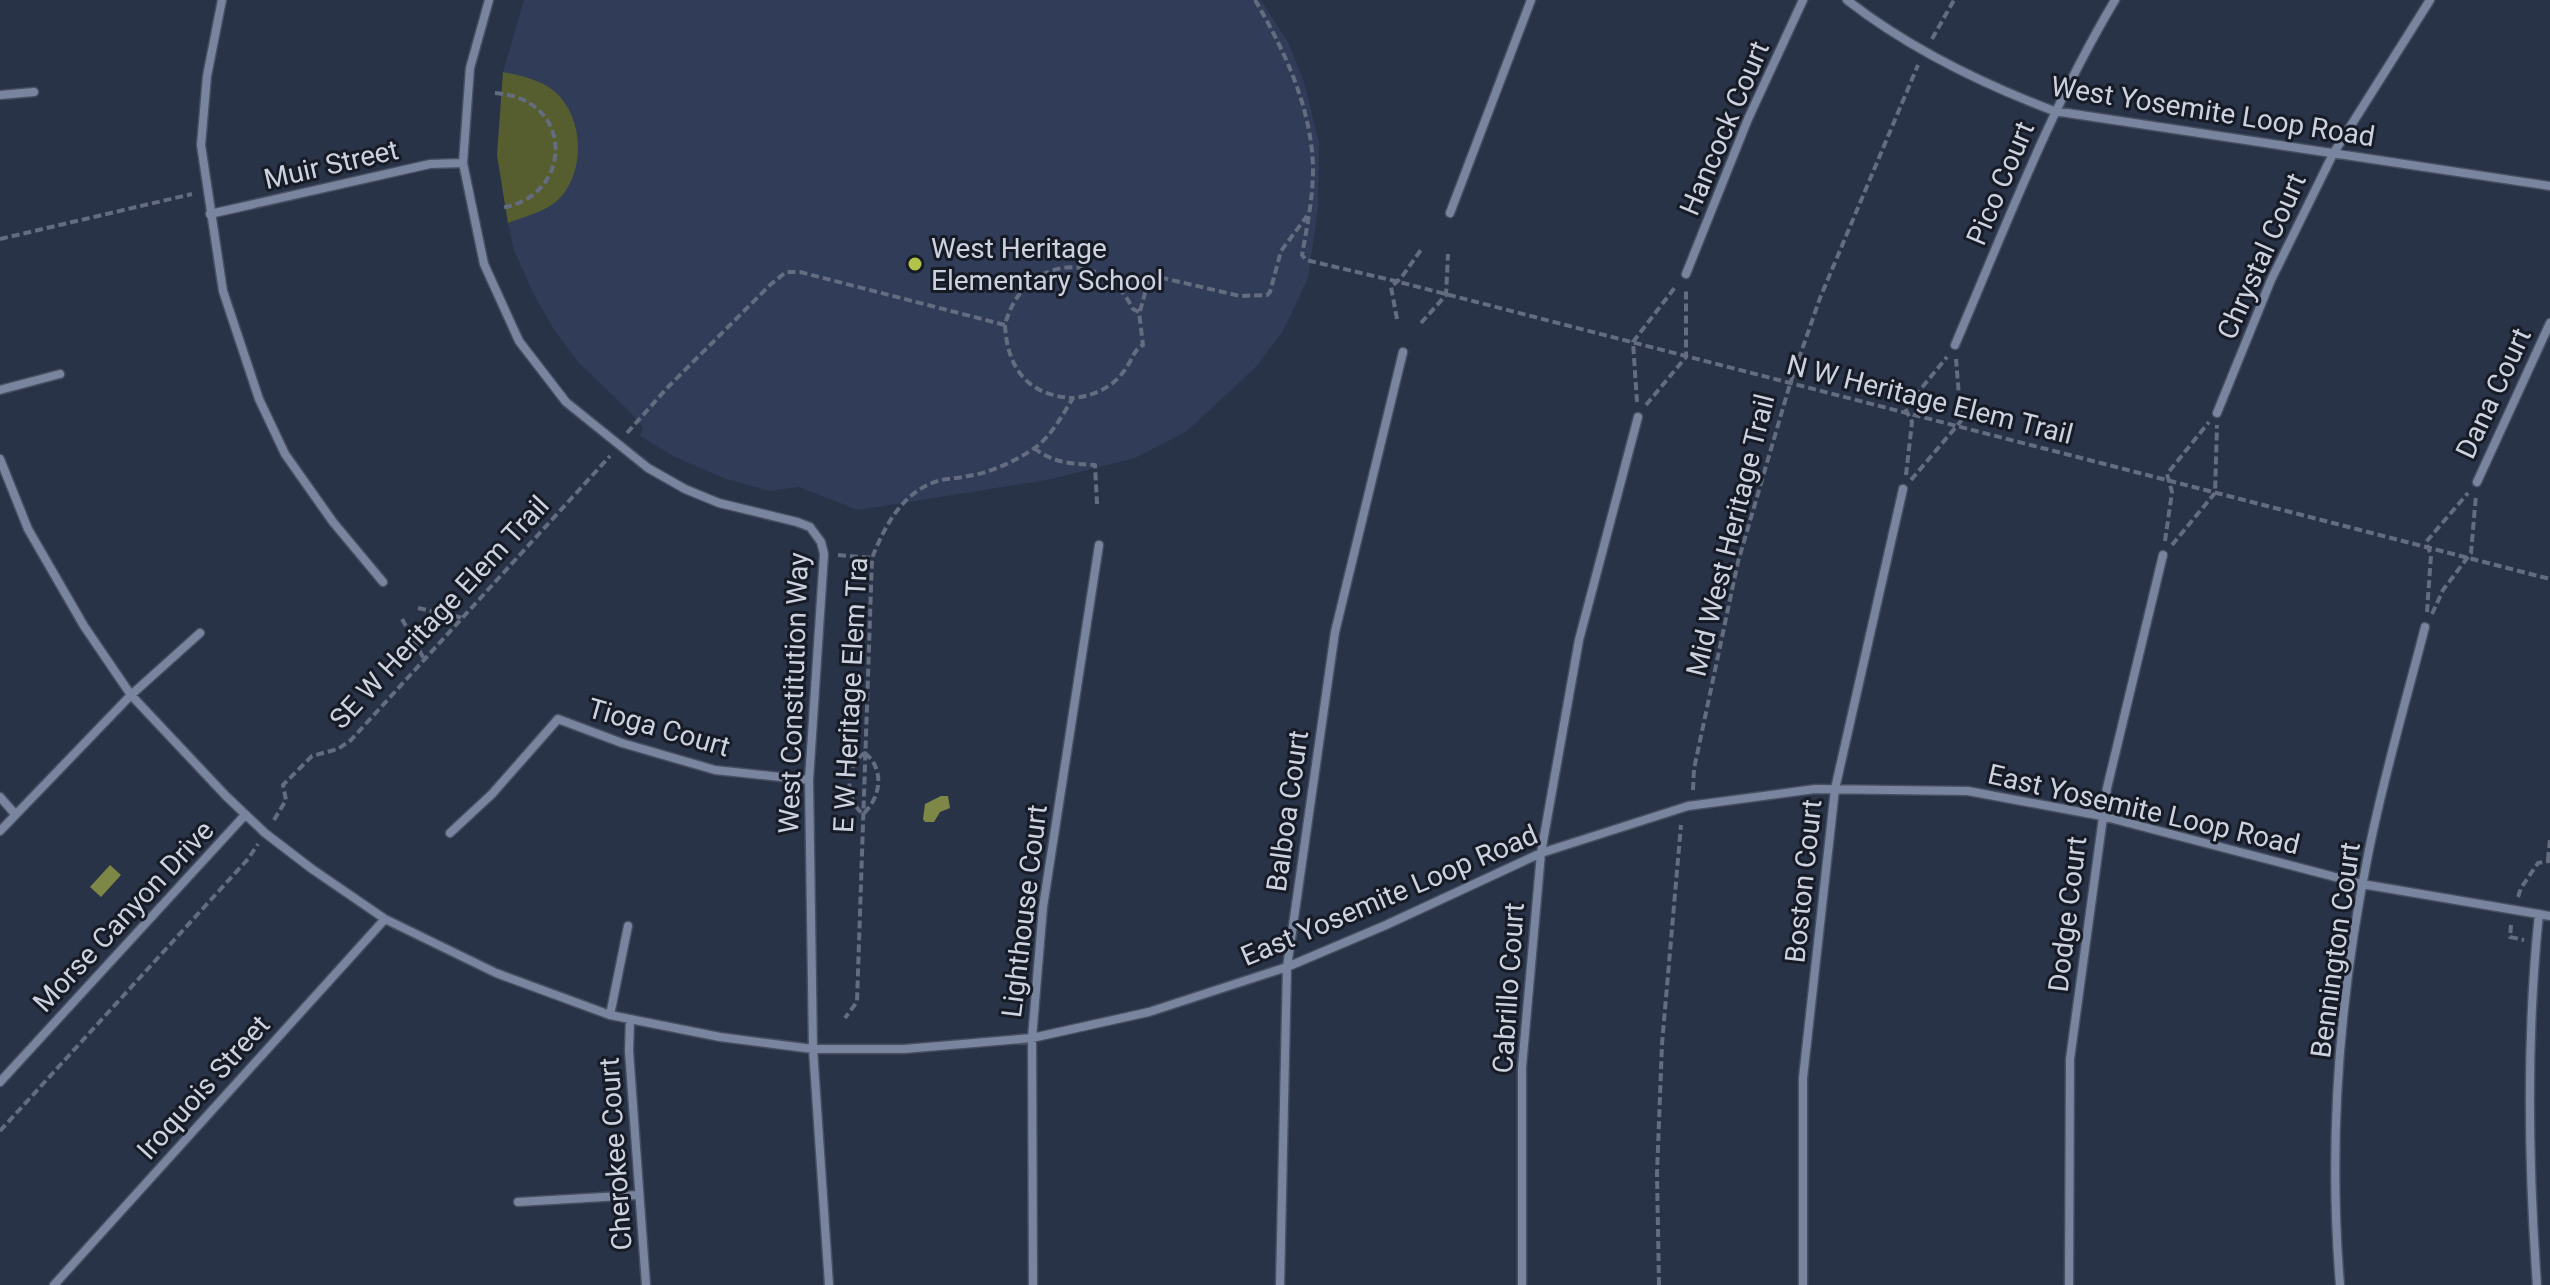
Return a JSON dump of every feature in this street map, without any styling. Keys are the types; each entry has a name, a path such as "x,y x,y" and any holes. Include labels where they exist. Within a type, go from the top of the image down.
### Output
{"street":[{"path":"222,0 207,76 202,131 206,191 223,291 259,399 285,454 333,522 383,582"},
{"name":"West Constitution Way","path":"489,0 470,68 463,163 484,264 519,341 566,402 648,468 685,489 719,503 810,527 821,542 824,554 809,780 813,1049 829,1285"},
{"path":"1450,213 1531,0"},
{"name":"Hancock Court","path":"1686,274 1748,119 1803,0"},
{"name":"West Yosemite Loop Road","path":"1847,0 1925,52 1987,85 2054,111 2550,186"},
{"name":"Pico Court","path":"1955,345 2054,111 2115,0"},
{"name":"Chrystal Court","path":"2217,413 2271,280 2333,154 2430,0"},
{"path":"0,95 34,92"},
{"name":"Muir Street","path":"210,214 430,164 463,163"},
{"name":"Dana Court","path":"2477,482 2550,323"},
{"name":"Balboa Court","path":"1280,1285 1287,967 1335,632 1403,352"},
{"path":"0,390 60,374"},
{"name":"Cabrillo Court","path":"1522,1285 1522,1067 1541,853 1579,640 1638,417"},
{"name":"East Yosemite Loop Road","path":"0,459 28,529 84,626 131,695 245,815 312,869 385,919 496,973 610,1015 720,1037 813,1049 904,1049 1032,1038 1149,1012 1287,967 1541,853 1688,806 1763,794 1835,789 1968,791 2102,816 2362,884 2550,916"},
{"name":"Boston Court","path":"1803,1285 1803,1078 1835,789 1903,489"},
{"name":"Lighthouse Court","path":"1033,1285 1032,1038 1043,907 1099,545"},
{"name":"Dodge Court","path":"2069,1285 2070,1059 2102,816 2163,555"},
{"name":"Bennington Court","path":"2340,1285 2335,1226 2341,1027 2362,884 2425,627"},
{"path":"0,831 131,695 200,633"},
{"name":"Tioga Court","path":"450,833 492,794 558,719 622,743 715,770 809,780"},
{"path":"0,797 15,814"},
{"name":"Morse Canyon Drive","path":"0,1082 245,815"},
{"path":"2537,1285 2531,1202 2529,1092 2539,914"},
{"name":"Iroquois Street","path":"54,1285 385,919"},
{"path":"610,1015 628,926"},
{"name":"Cherokee Court","path":"630,1020 629,1051 646,1285"},
{"path":"518,1202 638,1195"}],"path":[{"path":"1139,312 1133,309 1108,278 1078,267 1060,268 1034,278 1021,289 1005,325 1009,350 1023,377 1045,394 1073,398 1098,392 1121,375 1136,348 1143,345 1139,312 1150,275 1240,296 1267,295 1270,292 1281,251 1309,215 1313,169 1306,121 1289,65 1255,0"},
{"path":"1939,26 1954,0"},
{"name":"Mid West Heritage Trail","path":"1695,785 1694,769 1738,562 1790,384 1820,298 1912,78"},
{"path":"495,93 516,95 540,108 552,127 556,148 553,167 534,194 518,205 500,208"},
{"path":"0,239 206,191"},
{"name":"N W Heritage Elem Trail","path":"1309,215 1302,255 1306,260 2550,579"},
{"path":"1397,319 1391,287 1423,247"},
{"path":"1421,323 1446,295 1448,254"},
{"path":"636,420 786,272 800,272 1005,325"},
{"path":"1638,417 1633,342 1686,274"},
{"path":"1638,417 1659,386 1686,357 1686,274"},
{"path":"1903,489 1912,422 1905,408 1955,345"},
{"path":"1903,489 1961,421 1955,345"},
{"name":"E W Heritage Elem Tra","path":"845,1018 857,1002 872,558 890,519 923,487 943,479 985,473 1034,448 1057,424 1073,398"},
{"path":"2163,555 2172,492 2167,474 2217,413"},
{"path":"2163,555 2215,493 2217,413"},
{"path":"1034,448 1047,458 1068,464 1095,465 1097,504"},
{"name":"SE W Heritage Elem Trail","path":"281,809 286,800 283,785 307,759 338,749 351,740 600,468"},
{"path":"2425,627 2431,555 2426,542 2477,482"},
{"path":"2425,627 2443,590 2468,557 2477,482"},
{"path":"824,554 872,558"},
{"path":"418,608 463,618"},
{"path":"402,619 424,660"},
{"path":"865,753 876,766 878,789 870,808 863,814 853,800 850,778 853,766 865,753"},
{"path":"1659,1285 1657,1174 1662,1044 1681,843 1678,831"},
{"path":"2521,888 2538,863 2549,860 2550,839"},
{"path":"0,1131 248,859"}],"shaded area":[{"name":"West Heritage Elementary School","path":"524,0 1261,0 1289,44 1304,82 1319,143 1318,208 1308,278 1283,331 1257,366 1187,431 1135,458 1047,480 858,510 799,487 770,491 726,479 675,457 640,436 643,428 632,414 578,362 555,331 534,295 514,250 508,223 539,211 566,187 578,148 536,80 503,72"},
{"path":"503,72 536,81 554,91 571,114 578,144 574,174 559,199 542,210 508,223 497,155"},
{"path":"948,796 950,808 940,812 934,822 925,822 925,804"},
{"path":"110,865 121,875 101,897 90,887"}],"place":[{"name":"West Heritage Elementary School","path":"915,264"}]}
